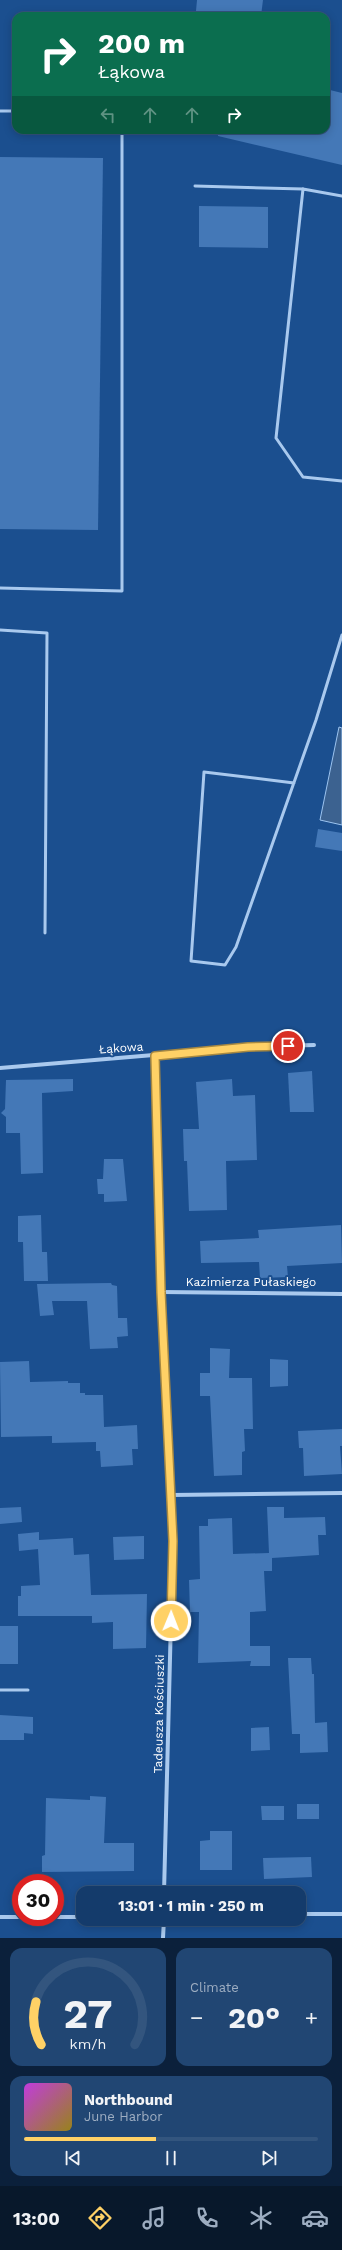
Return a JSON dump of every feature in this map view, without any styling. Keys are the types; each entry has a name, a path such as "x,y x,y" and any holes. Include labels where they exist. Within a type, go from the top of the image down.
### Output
{"street":[{"name":"Łąkowa","path":"0,1068 248,1047 314,1045"},
{"name":"Tadeusza Kościuszki","path":"155,1056 161,1292 173,1541 164,1886"},
{"name":"Kazimierza Pułaskiego","path":"161,1292 342,1294"},
{"path":"171,1495 342,1493"},
{"path":"306,1914 342,1914"},
{"path":"0,1917 12,1917"},
{"path":"64,1917 76,1917"},
{"path":"163,1938 164,1926"}],"lane":[{"path":"0,111 12,112"},
{"path":"0,588 122,591 122,134"},
{"path":"195,186 303,189 342,196"},
{"path":"303,189 276,438 303,477 342,482"},
{"path":"0,630 47,633 46,933"},
{"path":"294,783 204,772 191,961 225,965 236,947 294,783 342,635"},
{"path":"0,1690 28,1690"}],"water":[{"path":"339,727 342,728 342,825 320,820"}],"building":[{"path":"197,0 263,0 262,12 196,11"},
{"path":"330,90 342,93 342,165 218,136 218,134 330,134"},
{"path":"0,157 103,158 98,530 0,529"},
{"path":"199,206 268,207 268,248 199,247"},
{"path":"318,829 342,833 342,851 315,847"},
{"path":"312,1071 314,1112 290,1112 288,1073"},
{"path":"73,1079 73,1091 42,1093 43,1173 21,1174 20,1133 6,1133 6,1117 1,1113 5,1109 6,1080"},
{"path":"232,1079 233,1096 255,1095 257,1160 226,1161 227,1210 189,1211 187,1161 184,1161 183,1129 199,1129 196,1082"},
{"path":"104,1159 123,1159 127,1201 104,1202 104,1194 98,1194 97,1179 103,1179"},
{"path":"41,1215 42,1252 47,1252 48,1281 24,1281 23,1242 18,1242 18,1216"},
{"path":"341,1225 342,1263 287,1266 288,1277 260,1278 259,1262 201,1263 200,1241 259,1238 258,1230"},
{"path":"111,1283 112,1285 117,1286 118,1318 127,1318 128,1336 117,1337 118,1348 90,1349 87,1301 52,1301 54,1315 40,1316 37,1284"},
{"path":"210,1348 230,1349 229,1378 252,1378 253,1429 244,1429 245,1451 242,1452 242,1475 214,1476 210,1396 200,1396 200,1373 210,1373"},
{"path":"270,1359 288,1360 288,1386 270,1387"},
{"path":"29,1361 30,1382 68,1381 68,1383 80,1383 80,1393 85,1393 85,1395 103,1395 104,1427 137,1425 138,1449 132,1449 133,1465 101,1467 100,1451 96,1451 96,1442 52,1443 52,1436 1,1437 0,1362"},
{"path":"342,1429 342,1446 340,1446 342,1474 304,1476 303,1448 299,1448 298,1431"},
{"path":"21,1507 22,1522 0,1524 0,1508"},
{"path":"267,1507 284,1507 284,1518 325,1517 326,1535 318,1535 319,1555 272,1558 272,1571 264,1571 266,1611 250,1612 250,1646 270,1646 270,1666 250,1666 251,1661 198,1663 199,1612 190,1612 189,1580 200,1579 199,1526 208,1526 208,1519 232,1518 233,1554 269,1553"},
{"path":"39,1532 39,1540 73,1538 74,1555 89,1554 91,1595 147,1594 146,1648 113,1649 113,1622 92,1623 92,1616 18,1616 18,1596 21,1596 21,1586 40,1585 38,1549 19,1551 18,1534"},
{"path":"144,1536 144,1559 114,1560 113,1537"},
{"path":"0,1626 18,1626 18,1664 0,1664"},
{"path":"288,1658 311,1658 312,1674 314,1674 315,1723 327,1722 328,1752 300,1753 300,1734 292,1734"},
{"path":"0,1715 33,1717 33,1734 24,1733 24,1740 0,1740"},
{"path":"269,1727 270,1750 251,1751 251,1728"},
{"path":"90,1796 106,1797 104,1843 134,1843 134,1871 42,1872 42,1856 45,1855 46,1798 90,1800"},
{"path":"297,1804 319,1804 319,1819 297,1819"},
{"path":"261,1806 284,1806 284,1820 262,1820"},
{"path":"210,1831 232,1831 232,1870 200,1870 200,1841 210,1840"},
{"path":"311,1857 312,1877 264,1879 263,1858"}],"route":[{"path":"171,1621 173,1541 161,1292 155,1056 248,1047 288,1046"}]}
